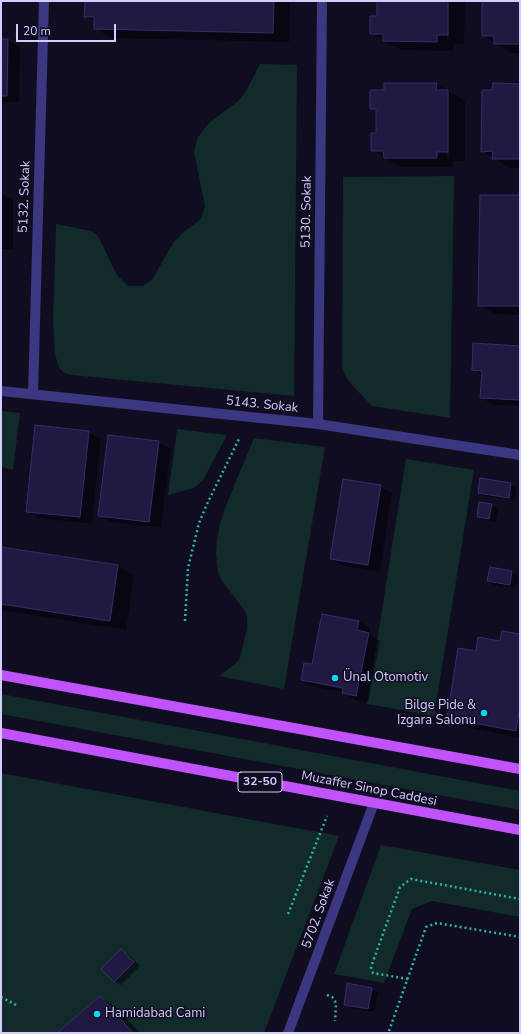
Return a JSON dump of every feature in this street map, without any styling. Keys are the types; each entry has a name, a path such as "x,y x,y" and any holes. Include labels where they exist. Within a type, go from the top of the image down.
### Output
{"main road":[{"path":"1,675 520,770"},
{"name":"Muzaffer Sinop Caddesi","path":"1,733 520,830"}],"street":[{"name":"5132. Sokak","path":"33,394 44,1"},
{"name":"5130. Sokak","path":"318,424 322,1"},
{"name":"5143. Sokak","path":"1,391 318,424 520,455"},
{"name":"5702. Sokak","path":"288,1033 374,803"}],"path":[{"path":"185,621 188,568 199,523 250,417"},
{"path":"288,914 327,816"},
{"path":"408,979 373,973 371,967 400,887 411,879 520,899"},
{"path":"389,1031 426,927 437,923 520,937"},
{"path":"327,995 332,997 336,1004 335,1021"},
{"path":"1,997 18,1006"}],"green space":[{"path":"260,64 297,65 294,396 71,375 63,372 58,366 55,353 53,322 56,224 91,231 98,236 117,275 128,286 142,286 152,280 173,243 185,231 201,219 205,206 194,152 198,137 209,123 237,102 245,93"},
{"path":"454,176 450,418 372,406 346,377 342,366 343,177"},
{"path":"1,411 20,413 13,470 1,467"},
{"path":"177,429 227,435 203,480 194,488 168,495"},
{"path":"254,438 325,447 284,689 219,676 235,664 240,658 247,629 247,617 245,611 222,581 218,572 216,554 217,540 220,523 227,503"},
{"path":"406,459 474,470 434,716 367,704"},
{"path":"1,694 520,791 520,810 1,714"},
{"path":"1,773 339,836 264,1033 1,1033"},
{"path":"381,845 520,870 520,917 432,901 412,909 384,983 334,974"}],"building":[{"path":"85,1 274,1 273,33 94,29 94,17 84,17"},
{"path":"377,1 448,1 448,35 437,35 437,42 383,41 383,34 370,34 370,16 377,16"},
{"path":"482,1 520,1 520,44 494,44 494,36 482,36"},
{"path":"1,39 8,39 7,96 1,96"},
{"path":"384,83 437,83 436,90 448,90 448,152 437,152 437,158 384,158 383,151 371,151 371,133 376,133 376,109 370,109 370,90 384,90"},
{"path":"493,83 520,84 520,159 492,159 493,151 481,152 482,90 492,90"},
{"path":"480,195 520,195 520,306 478,306"},
{"path":"473,343 520,346 520,400 480,398 482,371 472,370"},
{"path":"35,425 89,431 80,517 26,512"},
{"path":"108,435 159,441 149,522 98,516"},
{"path":"480,478 511,483 509,498 478,493"},
{"path":"343,479 381,485 368,565 330,559"},
{"path":"479,502 492,504 489,519 477,517"},
{"path":"1,547 118,565 110,621 1,604"},
{"path":"490,567 512,571 510,585 487,581"},
{"path":"322,614 359,621 357,630 369,633 356,696 342,693 343,688 301,680 304,663 312,664"},
{"path":"502,631 520,634 520,706 516,731 447,718 458,648 476,651 478,637 500,641"},
{"path":"121,949 134,962 114,982 101,969"},
{"path":"347,983 372,988 368,1009 344,1005"},
{"name":"Hamidabad Cami","path":"100,996 133,1033 57,1033"}],"place":[{"name":"Ünal Otomotiv","path":"335,678"},
{"name":"Bilge Pide & Izgara Salonu","path":"484,713"},
{"name":"Hamidabad Cami","path":"97,1014"}]}
